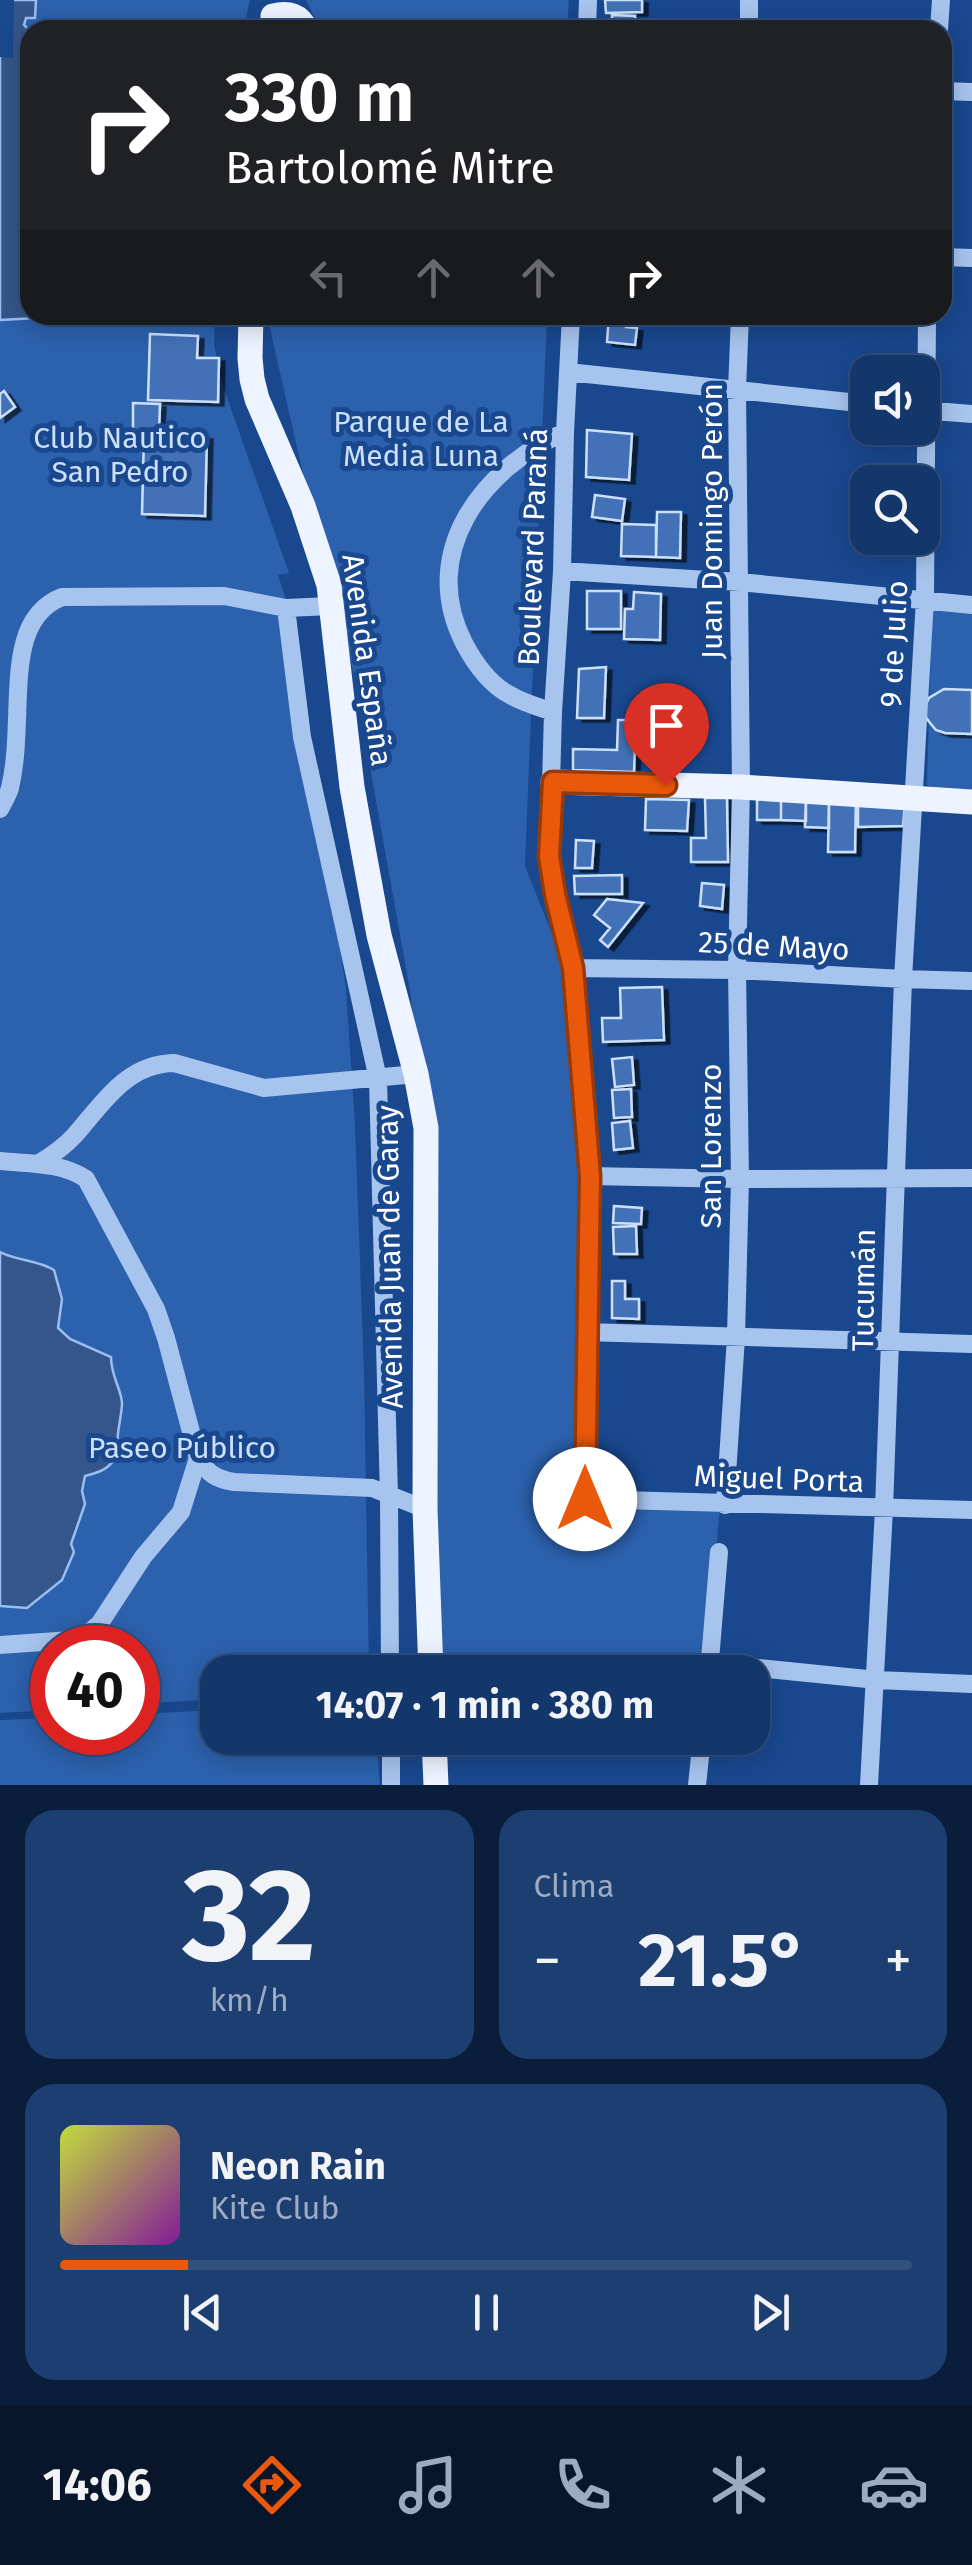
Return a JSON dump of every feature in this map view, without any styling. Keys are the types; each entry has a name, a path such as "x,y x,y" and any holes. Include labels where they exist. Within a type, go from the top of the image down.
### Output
{"main road":[{"name":"Avenida España","path":"251,325 250,358 257,399 317,544 329,585 352,787"},
{"path":"553,782 741,787 972,802"},
{"name":"Avenida Juan de Garay","path":"352,787 380,935 426,1128 425,1509 430,1655"},
{"path":"435,1755 436,1785"}],"street":[{"name":"Boulevard Paraná","path":"571,325 549,856 573,968 590,1176 585,1499"},
{"name":"Juan Domingo Perón","path":"740,325 741,787"},
{"name":"9 de Julio","path":"927,355 928,325"},
{"path":"568,372 850,402"},
{"path":"940,411 972,414"},
{"path":"554,712 510,696 490,680 457,629 447,580 461,524 485,490 517,458 565,432"},
{"name":"9 de Julio","path":"914,796 925,599 925,445"},
{"path":"562,570 740,582 972,605"},
{"path":"13,622 28,609 62,597 224,596 286,608 332,606"},
{"path":"286,608 302,737 378,1079 390,1655"},
{"path":"0,808 10,793 13,747 3,654"},
{"name":"San Lorenzo","path":"725,1504 736,1337 740,1178 737,970 741,787"},
{"name":"Tucumán","path":"869,1785 877,1680 895,1178 914,796"},
{"name":"25 de Mayo","path":"573,968 737,970 972,981"},
{"path":"37,1165 69,1140 114,1088 159,1063 174,1063 264,1088 416,1074"},
{"path":"69,1140 86,1180 156,1309 198,1458 207,1471 217,1479 234,1482 372,1488 425,1509"},
{"path":"0,1162 74,1171 86,1180"},
{"path":"590,1176 972,1178"},
{"path":"586,1332 972,1344"},
{"path":"0,1645 71,1640 100,1623 144,1557 181,1512 198,1458"},
{"name":"Miguel Porta","path":"585,1499 972,1510"},
{"path":"710,1655 720,1552"},
{"path":"770,1672 972,1684"},
{"path":"391,1755 391,1785"},
{"path":"697,1785 700,1755"}],"green space":[{"path":"0,0 250,0 245,20 20,20 20,25"},
{"path":"306,0 569,0 568,20 316,20"},
{"name":"Paseo Público","path":"20,319 20,325 215,325 214,345 222,383 289,573 278,575 292,619 346,989 364,1373 369,1655 200,1655 200,1700 160,1703 160,1625 30,1625 30,1711 0,1713 0,320"},
{"name":"Parque de La Media Luna","path":"269,325 547,325 525,866 566,969 584,1175 581,1501 720,1508 706,1654 431,1655 421,1178 411,996 338,588 303,474"},
{"path":"932,608 972,612 972,791 927,785"},
{"path":"200,1711 200,1755 377,1755 380,1785 0,1785 0,1720 30,1719 30,1755 160,1755 160,1713"}],"shaded area":[{"path":"0,0 36,0 35,18 20,20 20,319 0,320"},
{"path":"0,1252 54,1270 62,1299 58,1328 70,1339 111,1357 122,1404 119,1453 105,1469 85,1476 85,1504 71,1544 74,1552 62,1580 27,1608 0,1606"}],"pier":[{"path":"0,0 14,0 13,58 0,57"}],"building":[{"path":"605,0 642,0 642,12 606,13"},
{"path":"612,15 635,16 635,20 612,20"},
{"path":"608,325 637,328 635,345 607,342"},
{"path":"150,334 198,336 197,358 219,358 218,402 148,400"},
{"path":"4,391 15,407 0,418 0,394"},
{"path":"133,403 160,404 159,432 133,431"},
{"path":"587,430 632,434 629,480 586,477"},
{"path":"144,435 207,436 205,516 142,514"},
{"path":"595,495 625,499 622,521 592,517"},
{"path":"657,512 681,512 680,558 656,557"},
{"path":"622,524 656,525 656,557 621,556"},
{"path":"587,591 621,591 621,629 587,629"},
{"path":"634,592 661,594 660,640 624,639 625,609 633,609"},
{"path":"606,667 604,718 577,718 579,669"},
{"path":"944,689 972,690 972,734 936,730 925,716 929,698"},
{"path":"618,720 636,720 634,772 573,770 573,749 617,750"},
{"path":"806,794 806,821 781,820 781,795"},
{"path":"806,794 829,795 829,828 805,827"},
{"path":"763,795 781,795 781,820 757,820 757,801"},
{"path":"829,795 856,795 855,852 828,852"},
{"path":"858,795 905,804 903,826 858,827"},
{"path":"705,798 727,798 728,862 691,862 691,838 706,838"},
{"path":"646,799 689,800 687,831 645,830"},
{"path":"576,840 594,841 592,868 575,868"},
{"path":"622,875 622,894 575,894 574,876"},
{"path":"702,883 724,885 722,909 700,906"},
{"path":"607,899 643,903 608,947 600,940 610,928 594,915"},
{"path":"662,987 664,1040 603,1042 602,1018 621,1018 620,988"},
{"path":"632,1057 634,1085 615,1087 612,1059"},
{"path":"631,1089 632,1117 614,1118 612,1090"},
{"path":"630,1121 633,1148 614,1150 612,1123"},
{"path":"614,1206 642,1208 641,1224 613,1223"},
{"path":"636,1226 637,1254 614,1254 613,1227"},
{"path":"612,1281 625,1281 625,1299 639,1299 639,1319 612,1318"}],"route":[{"path":"585,1499 590,1176 573,968 549,856 553,782 666,785"}],"park label":[{"name":"Club Nautico San Pedro","path":"120,455"}]}
